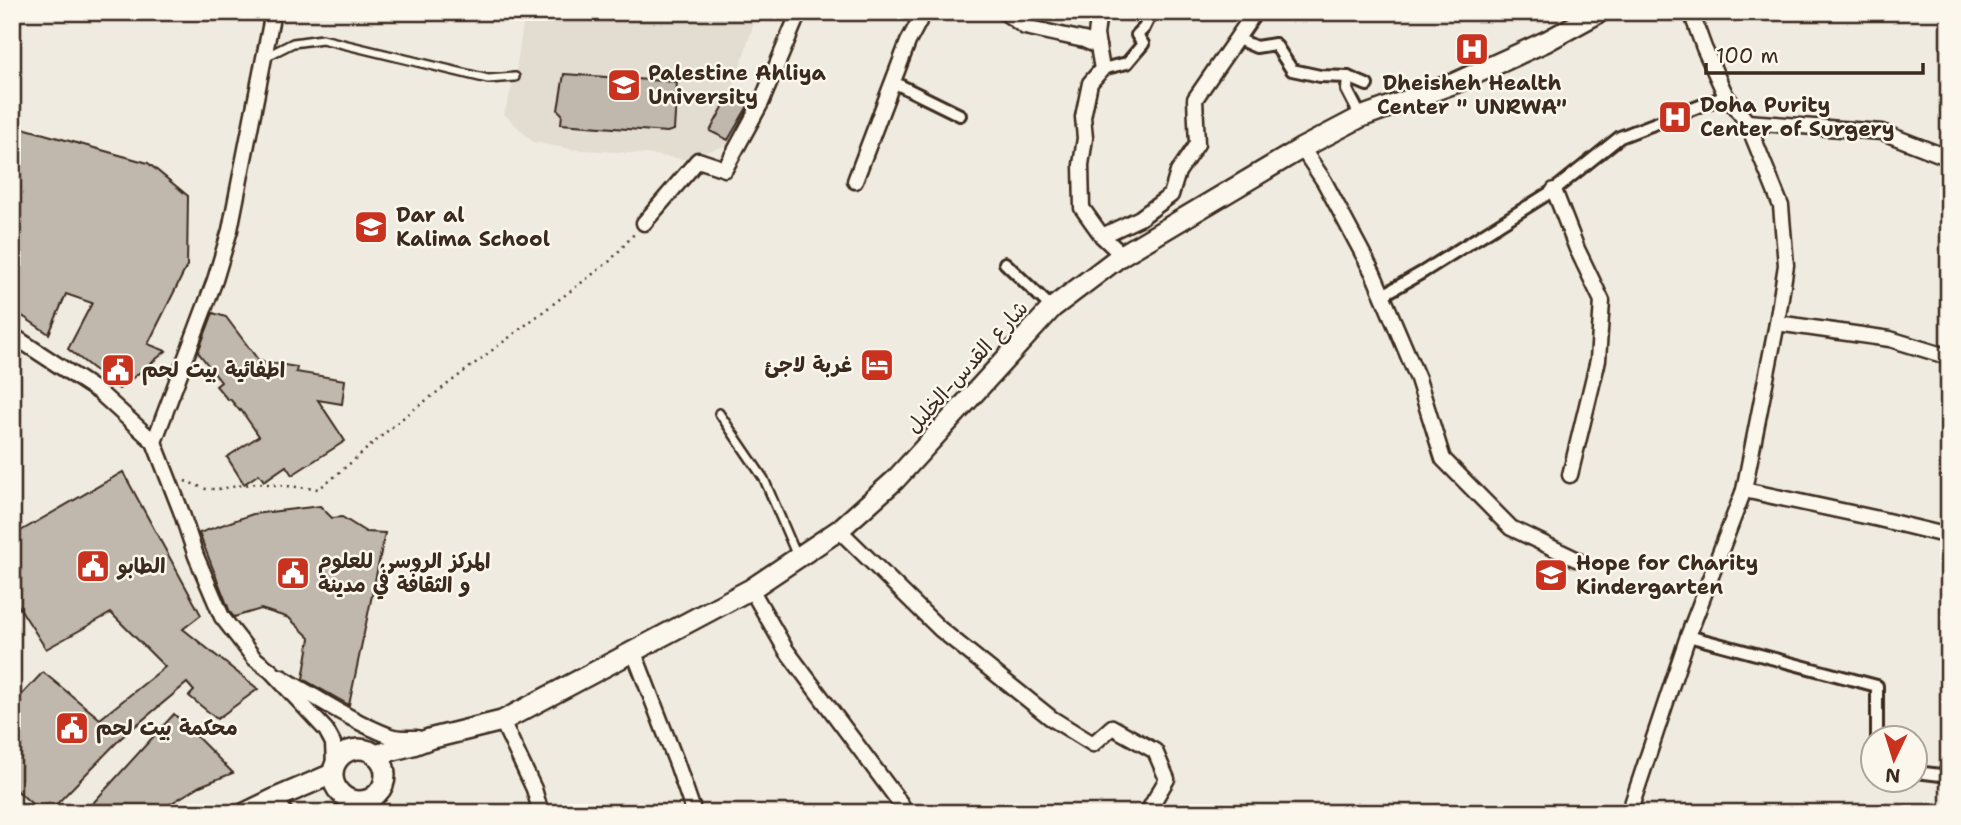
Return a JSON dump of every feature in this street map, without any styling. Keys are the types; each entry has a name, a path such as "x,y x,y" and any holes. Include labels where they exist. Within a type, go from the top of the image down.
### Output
{"main road":[{"name":"شارع القدس-الخليل","path":"375,755 502,720 751,589 839,530 895,480 1052,309 1122,255 1302,148 1361,117 1455,83 1547,41 1600,12"},
{"path":"245,813 280,805 333,769 339,758 354,749 363,749 375,755 383,765 383,782 380,789 367,799 351,799 337,790 333,769"}],"street":[{"path":"154,442 223,255 273,12"},
{"path":"644,223 698,160 725,169 761,103 799,12"},
{"path":"855,181 908,42 924,12"},
{"path":"1003,12 1025,27 1072,37 1098,46"},
{"path":"1099,12 1096,35 1102,69"},
{"path":"1122,255 1102,236 1082,208 1081,165 1085,138 1083,117 1090,83 1102,69 1126,63 1135,54 1143,44 1137,35 1152,12"},
{"path":"1102,236 1140,218 1171,195 1178,172 1197,144 1195,99 1255,12"},
{"path":"1629,813 1688,636 1744,490 1786,264 1781,206 1747,122 1726,96 1691,12"},
{"path":"1238,39 1256,47 1275,44 1292,70 1348,78 1367,85"},
{"path":"1348,78 1348,90 1361,117"},
{"path":"893,82 960,115"},
{"path":"1383,295 1554,190 1620,137 1726,96"},
{"path":"1747,122 1882,132 1949,158"},
{"path":"1302,148 1324,181 1383,295 1418,379 1443,459 1511,528 1576,559"},
{"path":"1554,190 1577,249 1602,301 1598,360 1570,475"},
{"path":"1005,263 1052,309"},
{"path":"1777,323 1890,339 1949,357"},
{"path":"12,335 99,392 154,442 196,556 222,617 254,658 271,671 358,721 391,736 429,739"},
{"path":"1744,490 1949,536"},
{"path":"839,530 940,629 1051,718 1093,744 1112,727 1154,751 1167,779 1151,806 1150,813"},
{"path":"751,589 786,650 901,804"},
{"path":"1688,636 1877,686 1877,724"},
{"path":"633,650 694,813"},
{"path":"271,671 326,730 332,743 333,769"},
{"path":"502,720 534,789 541,813"},
{"path":"1930,774 1949,776"}],"lane":[{"path":"264,57 293,43 321,39 488,79 515,77"},
{"path":"719,413 764,480 798,558"}],"path":[{"path":"164,468 184,481 206,489 257,483 316,489 326,484 399,421 610,261 644,223"}],"shaded area":[{"name":"Palestine Ahliya University","path":"525,12 753,12 752,29 732,92 752,106 734,143 683,159 570,149 533,142 504,114 515,77"}],"building":[{"path":"564,74 677,82 674,130 667,132 561,124 562,114 558,110"},
{"path":"729,96 748,106 728,140 710,131"},
{"path":"12,125 148,163 188,196 187,266 148,344 166,351 119,389 68,349 92,303 66,294 49,334 12,309"},
{"path":"213,313 226,317 259,361 297,367 296,372 345,380 342,404 318,400 345,441 292,475 286,466 264,481 259,474 244,484 227,457 259,436 241,410 216,386 221,382 198,352"},
{"path":"123,472 201,615 183,629 258,689 217,719 189,696 194,691 187,683 121,738 48,813 42,813 12,786 12,705 43,672 100,719 165,667 111,613 46,649 12,596 12,536"},
{"name":"المركز الروسي للعلوم و الثقافة في مدينة","path":"320,506 332,518 342,517 366,532 385,533 349,705 303,679 310,638 289,618 261,609 234,617 199,533 253,514"},
{"path":"174,714 233,773 200,786 155,813 84,813"}],"place":[{"name":"Dheisheh Health Center \" UNRWA\"","path":"1472,49"},
{"name":"Palestine Ahliya University","path":"624,85"},
{"name":"Doha Purity Center of Surgery","path":"1675,117"},
{"name":"Dar al Kalima School","path":"371,227"},
{"name":"غربة لاجئ","path":"877,365"},
{"name":"اطفائية بيت لحم","path":"118,370"},
{"name":"الطابو","path":"93,566"},
{"name":"المركز الروسي للعلوم و الثقافة في مدينة","path":"293,573"},
{"name":"Hope for Charity Kindergarten","path":"1551,575"},
{"name":"محكمة بيت لحم","path":"72,728"}]}
